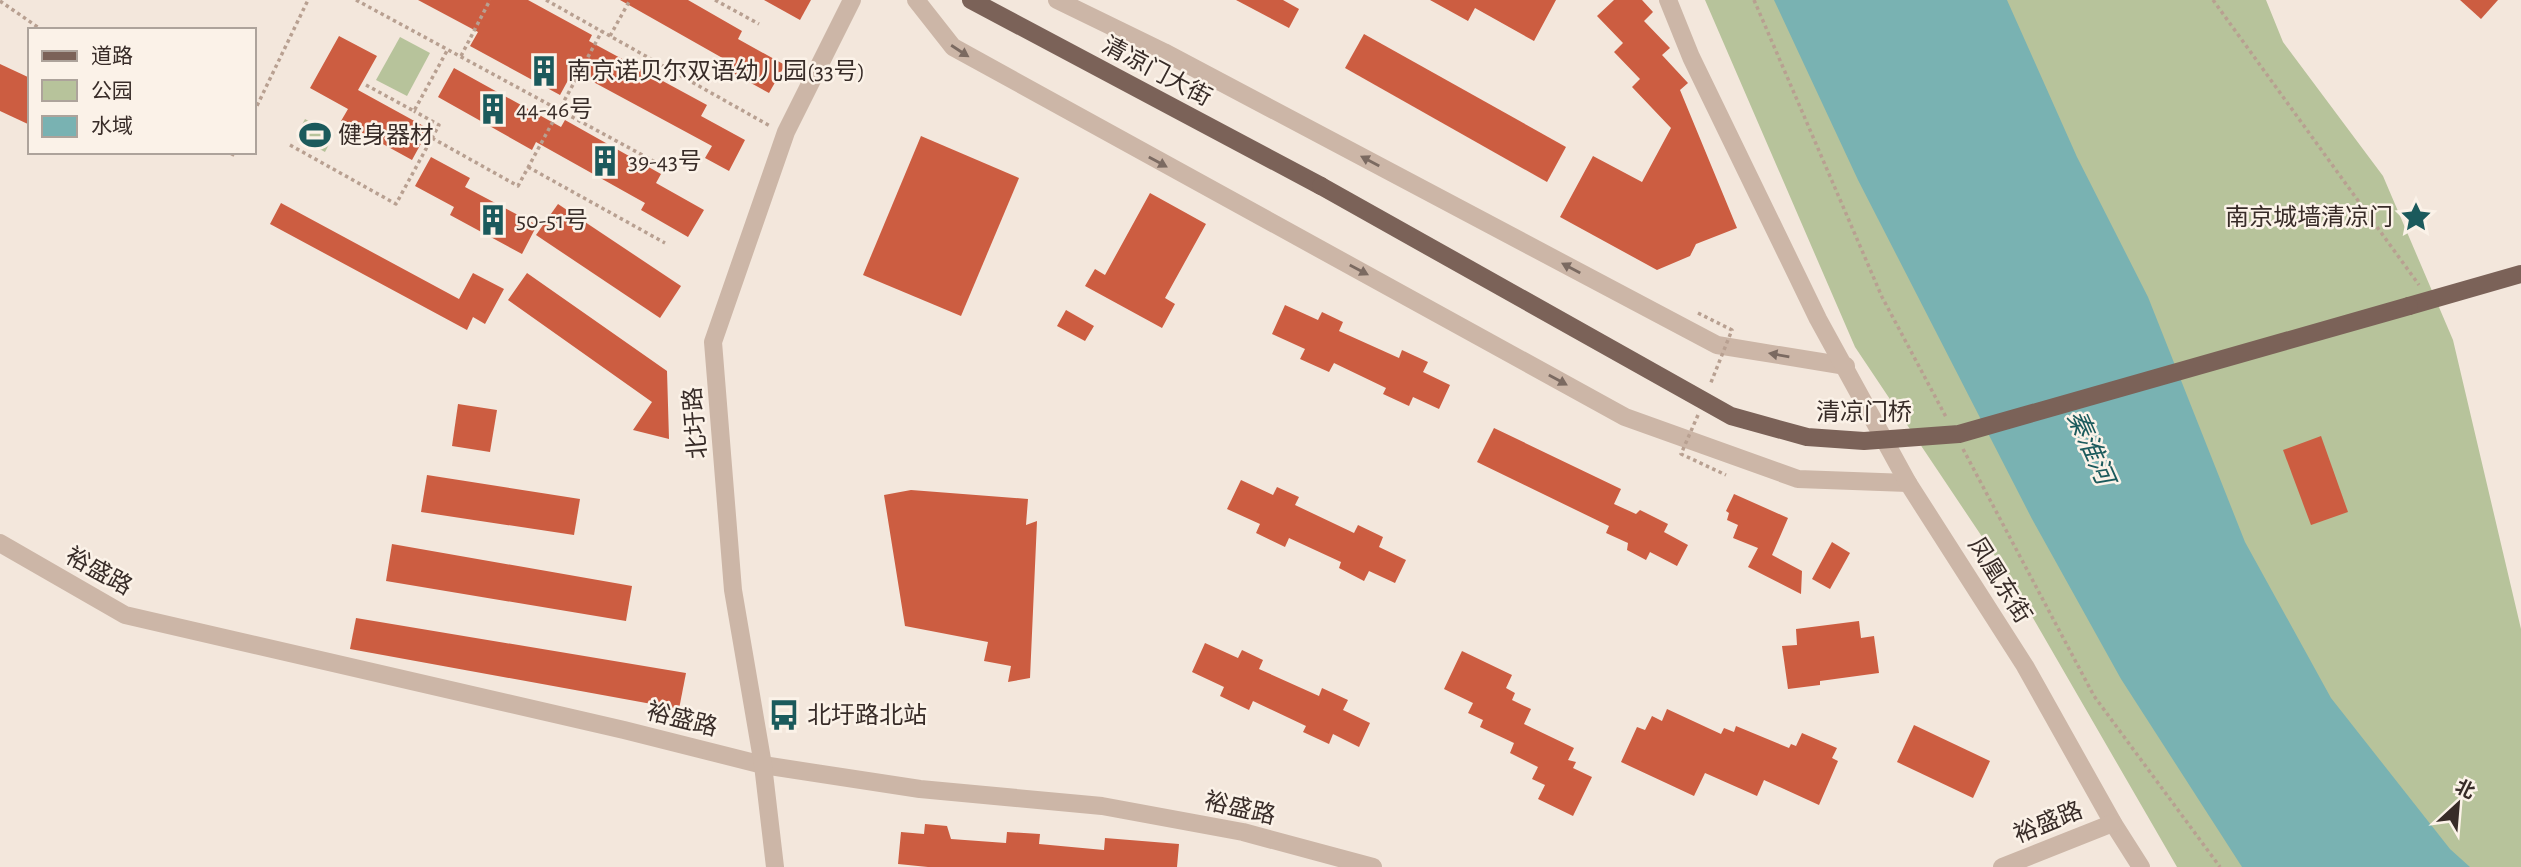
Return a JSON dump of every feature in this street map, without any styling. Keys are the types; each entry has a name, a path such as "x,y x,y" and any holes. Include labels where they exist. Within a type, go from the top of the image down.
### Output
{"main road":[{"name":"清凉门大街","path":"971,0 1321,186"},
{"name":"清凉门桥","path":"1321,186 1731,416 1807,437 1864,441 1959,434 2429,300"},
{"path":"2429,300 2521,274"}],"street":[{"name":"北圩路","path":"775,867 763,765 733,590 713,342 785,134 852,0"},
{"path":"916,0 953,47 1625,417 1798,479 1908,483"},
{"path":"1057,0 1164,52 1717,345 1846,366"},
{"name":"凤凰东街","path":"1668,0 1697,70 1818,319 1908,483 2025,666 2113,823 2141,867"},
{"name":"裕盛路","path":"0,543 125,615 763,765 920,789 1102,806 1243,832 1373,867"},
{"name":"裕盛路","path":"2002,867 2113,823"}],"path":[{"path":"256,107 308,0"},
{"path":"356,0 670,170"},
{"path":"461,56 491,0"},
{"path":"546,0 785,134"},
{"path":"610,36 630,0"},
{"path":"715,0 759,24"},
{"path":"2213,0 2429,300"},
{"path":"0,1 39,28"},
{"path":"432,138 518,186 602,32"},
{"path":"414,111 448,49"},
{"path":"289,145 396,204 439,125 366,85"},
{"path":"528,167 665,243"}],"green space":[{"path":"1705,0 2266,0 2283,42 2383,176 2453,340 2521,629 2521,867 2177,867 2011,580 1855,347"},
{"path":"400,37 430,53 407,96 376,80"},
{"name":"健身器材","path":"305,119 334,135 325,152 296,136"}],"water":[{"name":"秦淮河","path":"1774,0 2007,0 2077,157 2148,297 2245,542 2331,698 2450,849 2470,867 2242,867 2121,679 2032,519 1858,180"}],"building":[{"path":"418,0 528,0 592,35 589,41 707,105 701,116 745,140 729,171 705,158 712,146 573,71 560,95 470,46 478,32"},
{"path":"620,0 688,0 742,31 738,39 785,65 769,93 722,67 726,60"},
{"path":"764,0 811,0 800,20"},
{"path":"1236,0 1283,0 1299,9 1289,28"},
{"path":"1430,0 1556,0 1534,41 1475,8 1468,21"},
{"path":"1614,0 1642,0 1653,12 1644,21 1670,48 1662,55 1688,83 1680,90 1737,228 1696,244 1690,256 1657,270 1560,217 1593,156 1642,182 1671,128 1632,87 1640,79 1614,52 1623,43 1597,16"},
{"path":"2460,0 2498,0 2481,19"},
{"path":"1364,34 1566,147 1547,182 1345,68"},
{"path":"339,36 377,56 358,90 429,129 412,160 341,121 348,109 310,88"},
{"path":"0,64 28,77 28,124 0,111"},
{"path":"454,68 561,127 565,120 661,174 656,183 704,210 688,237 641,210 645,203 536,142 532,150 438,97"},
{"path":"921,136 1019,178 961,316 863,275"},
{"name":"50-51号","path":"431,157 470,178 465,187 537,225 522,254 450,215 454,207 415,186"},
{"path":"1150,193 1206,224 1165,298 1175,304 1162,328 1085,286 1095,269 1105,275"},
{"path":"281,203 459,299 473,273 504,289 485,324 473,317 467,330 270,224"},
{"path":"558,204 681,286 660,318 536,235"},
{"path":"527,273 667,371 669,439 633,430 652,402 508,300"},
{"path":"1285,305 1318,320 1322,312 1343,322 1339,331 1399,358 1402,350 1428,362 1423,372 1450,385 1439,409 1413,397 1409,406 1383,394 1386,388 1334,363 1329,372 1300,359 1305,349 1272,334"},
{"path":"1066,310 1094,326 1085,341 1057,326"},
{"path":"458,404 497,410 490,452 452,446"},
{"path":"1494,428 1621,489 1614,504 1636,514 1640,510 1668,524 1664,532 1688,545 1677,566 1650,552 1646,560 1627,550 1628,543 1606,533 1609,526 1477,462"},
{"path":"2321,436 2348,512 2311,525 2283,450"},
{"path":"427,475 580,499 574,535 421,512"},
{"path":"1241,480 1273,495 1277,487 1299,497 1295,505 1354,533 1358,525 1383,537 1379,547 1406,560 1395,583 1369,571 1364,581 1339,568 1341,562 1289,538 1285,547 1256,533 1260,524 1227,509"},
{"path":"911,490 1028,499 1026,525 1037,521 1030,678 1008,682 1011,666 984,661 988,642 905,626 884,495"},
{"path":"1734,494 1788,518 1772,555 1802,571 1801,594 1748,567 1758,548 1733,538 1738,525 1727,520 1729,513 1726,511"},
{"path":"1832,542 1850,553 1830,589 1812,579"},
{"path":"392,544 632,586 626,621 386,581"},
{"path":"356,618 686,673 679,709 350,649"},
{"path":"1859,621 1861,638 1874,636 1879,673 1820,681 1820,685 1788,689 1782,646 1797,645 1796,629"},
{"path":"1205,643 1238,658 1242,650 1263,660 1259,669 1319,696 1322,688 1348,700 1343,710 1370,723 1359,747 1333,734 1329,744 1303,732 1306,726 1253,701 1249,710 1220,696 1224,687 1192,672"},
{"path":"1462,651 1512,675 1506,688 1515,693 1512,700 1531,709 1524,724 1574,748 1568,760 1576,762 1573,768 1592,777 1573,816 1538,799 1545,785 1532,779 1538,767 1510,753 1514,743 1480,727 1483,720 1468,713 1473,703 1444,689"},
{"path":"1667,709 1721,734 1724,728 1734,732 1736,726 1789,748 1791,744 1796,746 1802,733 1837,748 1832,758 1838,761 1819,805 1764,780 1757,796 1705,773 1694,796 1621,762 1637,727 1645,730 1652,716 1662,721"},
{"path":"1914,725 1990,761 1973,798 1897,762"},
{"path":"925,824 947,826 951,839 1006,843 1007,832 1040,834 1039,844 1104,850 1105,838 1179,844 1177,867 928,867 898,864 901,832 924,834"}],"place":[{"name":"南京诺贝尔双语幼儿园(33号)","path":"544,71"},
{"name":"44-46号","path":"493,109"},
{"name":"健身器材","path":"315,135"},
{"name":"39-43号","path":"605,161"},
{"name":"南京城墙清凉门","path":"2416,217"},
{"name":"50-51号","path":"493,220"},
{"name":"北圩路北站","path":"784,715"}]}
